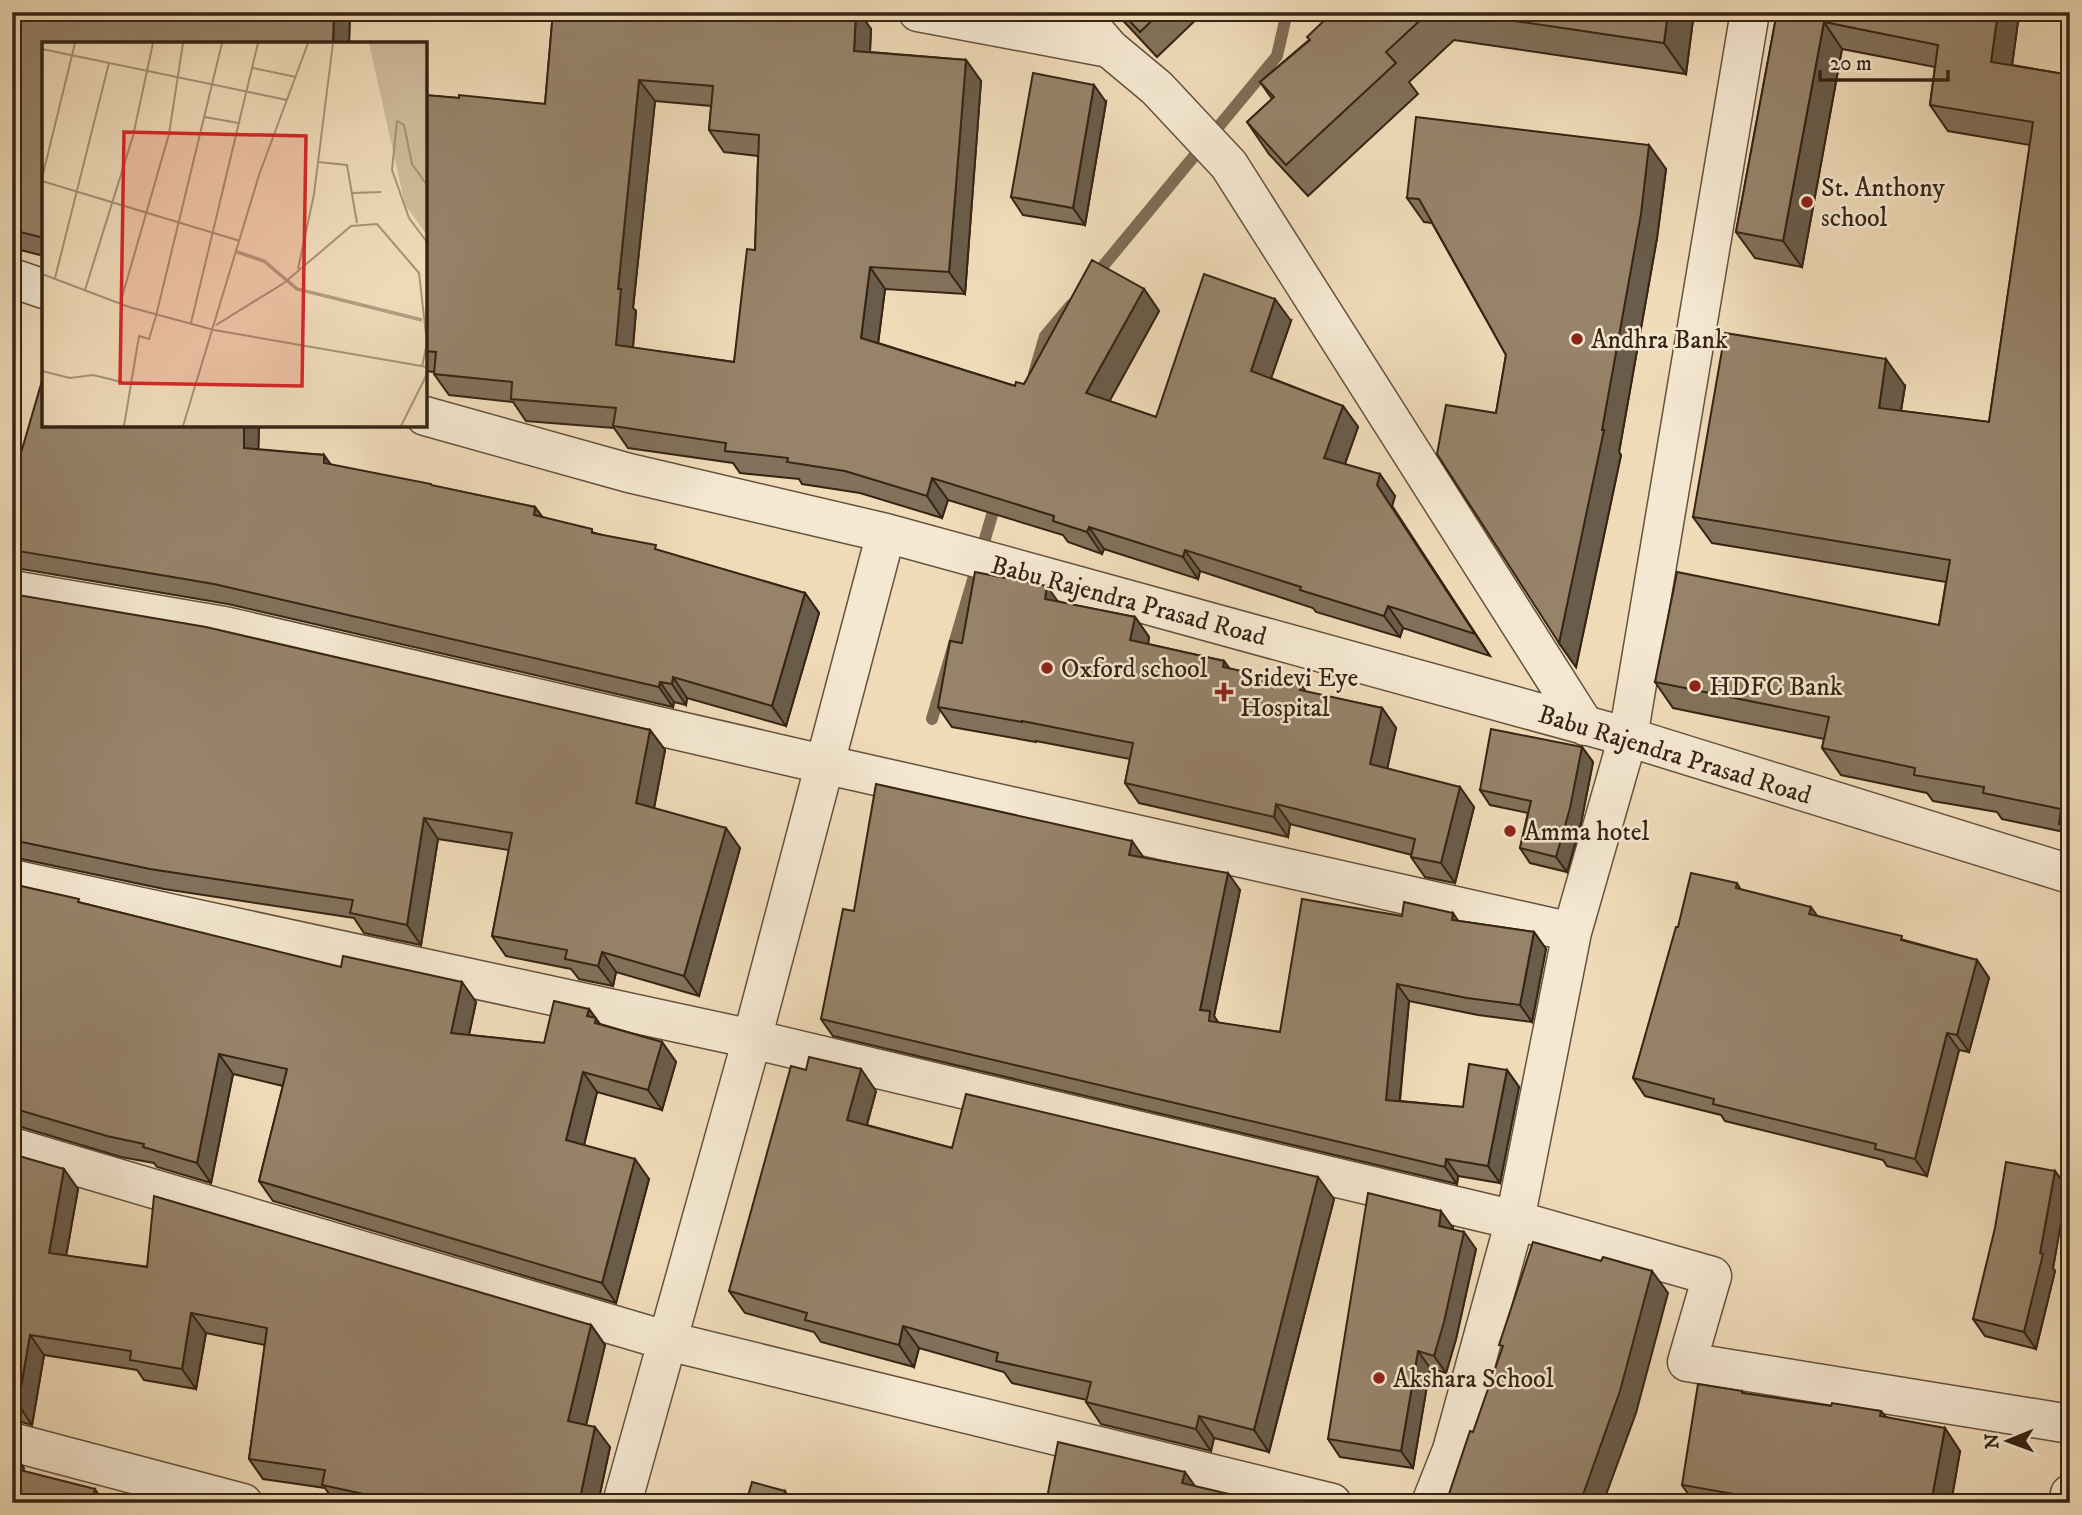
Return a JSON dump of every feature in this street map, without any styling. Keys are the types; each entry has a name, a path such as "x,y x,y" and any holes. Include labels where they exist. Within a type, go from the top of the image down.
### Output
{"street":[{"path":"918,12 1109,48"},
{"path":"1078,12 1109,48 1157,88 1229,164 1585,726"},
{"path":"1431,1503 1452,1450 1515,1220 1572,932 1629,737 1750,12"},
{"path":"12,278 42,288"},
{"name":"Babu Rajendra Prasad Road","path":"427,417 629,473 886,533 1629,737 2070,874"},
{"path":"622,1503 752,1039 886,533"},
{"path":"12,590 224,626 1572,932"},
{"path":"12,879 752,1039 1515,1220 1712,1276 1687,1362 2070,1424"},
{"path":"12,1147 668,1341 1332,1503"},
{"path":"12,1442 243,1503"},
{"path":"2068,1503 2070,1494"}],"building":[{"path":"12,12 334,12 333,42 42,42 42,238 12,230"},
{"path":"553,12 856,12 854,51 966,60 949,272 870,267 861,338 1015,386 1016,382 1024,384 1092,260 1144,289 1086,393 1156,417 1204,274 1275,299 1251,371 1343,406 1324,458 1380,474 1377,485 1475,634 1388,606 1384,616 1185,550 1183,557 1089,527 1087,532 1053,521 1054,516 932,478 927,496 845,471 787,462 788,458 725,451 726,443 613,426 616,408 511,399 512,382 434,374 436,352 427,351 427,95 459,98 459,95 545,104","holes":["639,80 713,86 709,130 759,135 755,250 747,249 734,362 616,345 621,289 618,289"]},
{"path":"1121,12 1161,12 1140,32"},
{"path":"1333,12 1429,12 1386,52 1396,63 1286,165 1247,122 1274,97 1260,82 1310,40 1307,37"},
{"path":"1454,12 1668,12 1664,43"},
{"path":"1777,12 1998,12 1991,62 2070,75 2070,694 2066,714 2070,714 2070,826 2059,824 2061,809 1983,793 1984,787 1914,775 1915,768 1822,748 1829,717 1655,682 1677,572 1939,625 1950,560 1693,517 1725,333 1886,359 1879,408 1989,422 2033,122 1930,105 1938,45 1824,22 1783,241 1736,232"},
{"path":"1033,73 1094,85 1073,208 1011,197"},
{"path":"1416,117 1649,145 1641,214 1604,430 1559,643 1437,454 1446,405 1496,413 1506,355 1419,199 1407,198"},
{"path":"42,381 42,427 244,427 244,448 324,455 324,463 535,507 534,515 592,529 592,533 656,545 655,549 805,593 772,706 673,677 672,684 660,682 659,687 214,584 12,550 12,469 16,470"},
{"path":"975,572 1047,586 1045,599 1135,617 1130,640 1224,661 1223,667 1301,684 1300,690 1382,708 1370,764 1460,787 1441,863 1411,857 1415,839 1276,804 1274,817 1125,783 1133,743 938,707 950,641 962,643"},
{"path":"12,594 206,627 650,730 636,803 726,828 684,976 602,952 598,966 565,959 567,950 492,936 512,833 424,818 407,925 350,913 353,900 150,869 12,840"},
{"path":"1491,729 1582,747 1570,808 1556,857 1520,848 1531,801 1480,790"},
{"path":"876,784 1132,841 1129,855 1228,873 1200,1010 1210,1011 1209,1021 1280,1032 1302,899 1402,916 1404,902 1453,913 1452,920 1534,932 1520,1005 1397,984 1386,1100 1463,1107 1469,1064 1507,1070 1488,1166 1446,1159 1445,1167 821,1019 843,909 854,911"},
{"path":"1691,873 1737,883 1736,888 1811,907 1809,914 1902,936 1901,940 1977,960 1957,1035 1947,1033 1915,1159 1875,1149 1876,1144 1713,1104 1714,1099 1633,1078 1678,927"},
{"path":"12,884 341,967 343,956 462,982 451,1033 544,1043 554,1001 589,1009 587,1016 596,1018 595,1023 662,1042 648,1090 583,1072 566,1140 635,1159 602,1283 259,1181 287,1069 219,1054 197,1163 143,1147 144,1144 12,1108"},
{"path":"809,1057 861,1069 847,1120 952,1148 966,1094 1318,1177 1254,1430 1199,1416 1196,1429 1086,1402 1091,1382 996,1361 998,1353 903,1326 899,1345 805,1320 807,1313 729,1291 791,1066 806,1070"},
{"path":"12,1154 64,1169 49,1253 147,1267 154,1196 591,1325 568,1421 595,1427 579,1503 405,1503 322,1485 325,1470 249,1459 267,1328 191,1313 182,1369 130,1360 131,1351 30,1335 18,1404 12,1403"},
{"path":"2006,1162 2055,1171 2040,1253 2043,1254 2024,1332 1973,1319 1995,1228"},
{"path":"1368,1193 1441,1211 1439,1226 1464,1232 1434,1356 1418,1351 1401,1451 1328,1439"},
{"path":"1533,1242 1601,1261 1603,1257 1652,1271 1620,1391 1580,1503 1446,1503 1503,1346 1499,1345"},
{"path":"1698,1384 1742,1393 1881,1411 1880,1416 1945,1428 1931,1503 1733,1503 1734,1494 1682,1485"},
{"path":"1058,1442 1185,1472 1182,1483 1267,1503 1046,1503"},
{"path":"12,1468 95,1489 91,1502 100,1503 12,1503"},
{"path":"752,1482 785,1491 781,1503 746,1503"}],"waterway":[{"path":"1094,277 1277,56 1287,12"},
{"path":"1034,374 1045,336 1071,305"},
{"path":"932,719 997,498"}],"place":[{"name":"St. Anthony school","path":"1807,202"},
{"name":"Andhra Bank","path":"1577,339"},
{"name":"Oxford school","path":"1047,668"},
{"name":"HDFC Bank","path":"1695,686"},
{"name":"Sridevi Eye Hospital","path":"1224,692"},
{"name":"Amma hotel","path":"1510,831"},
{"name":"Akshara School","path":"1379,1378"}]}
